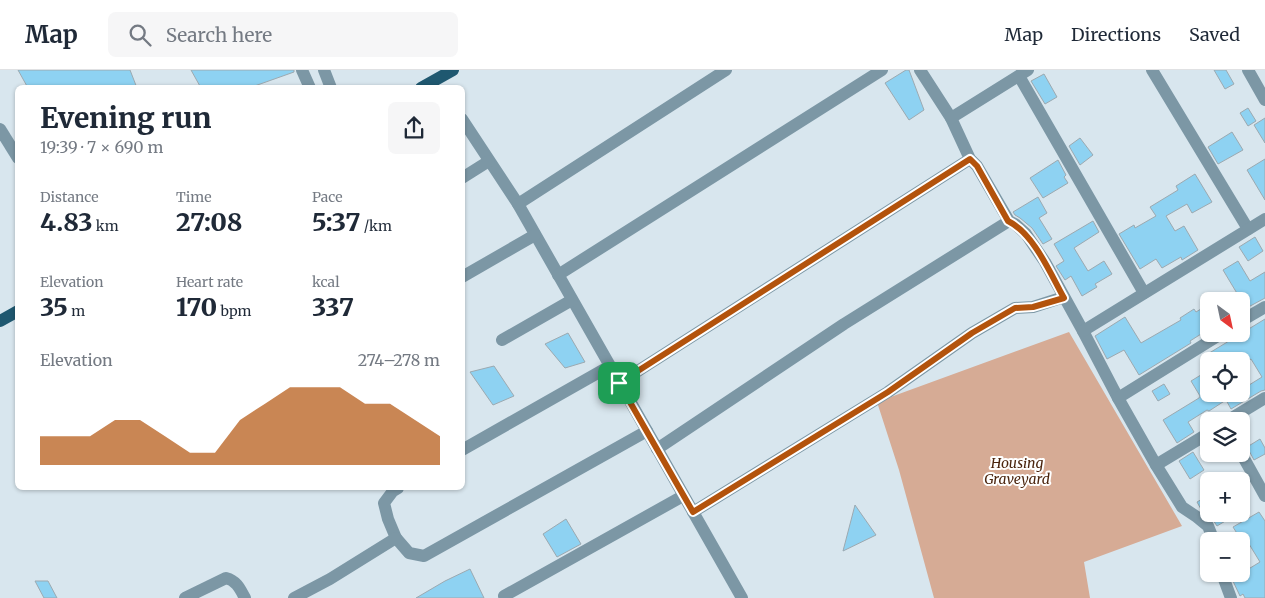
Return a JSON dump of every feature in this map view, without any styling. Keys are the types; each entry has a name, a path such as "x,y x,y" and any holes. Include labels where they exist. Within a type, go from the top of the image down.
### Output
{"main road":[{"path":"438,83 453,70"},
{"path":"0,321 15,313"}],"street":[{"path":"302,70 309,85"},
{"path":"518,204 726,70"},
{"path":"558,275 882,70"},
{"path":"920,70 951,118 970,159 977,166 1008,221 1016,224 1026,234 1045,262 1118,398 1182,507 1208,526 1210,532"},
{"path":"1152,70 1248,229"},
{"path":"1248,70 1265,100"},
{"path":"951,118 1023,73 1144,293"},
{"path":"465,125 518,204 742,598"},
{"path":"0,129 15,153"},
{"path":"619,383 970,159"},
{"path":"465,176 489,161"},
{"path":"1083,331 1265,219"},
{"path":"657,449 844,324 1008,221"},
{"path":"465,275 536,235"},
{"path":"693,512 888,392 972,333 1015,308 1033,307 1064,298"},
{"path":"502,340 572,300"},
{"path":"1250,316 1265,307"},
{"path":"1118,398 1208,342"},
{"path":"465,448 610,366"},
{"path":"1242,412 1265,398"},
{"path":"395,490 384,503 396,538 409,553 424,556 647,431"},
{"path":"1156,465 1200,438"},
{"path":"1246,462 1265,496"},
{"path":"504,596 683,496"},
{"path":"294,598 396,538"},
{"path":"185,598 226,578 238,584 246,598"},
{"path":"1225,582 1231,598"}],"green space":[{"name":"Housing Graveyard","path":"1069,332 1182,526 1084,562 1090,598 934,598 899,470 877,402"}],"building":[{"path":"18,70 130,70 136,85 26,85"},
{"path":"191,70 294,70 294,72 257,85 199,85"},
{"path":"909,70 924,110 909,120 885,83"},
{"path":"1214,70 1226,70 1234,84 1225,89"},
{"path":"1044,74 1057,97 1045,104 1031,81"},
{"path":"1248,108 1256,121 1248,126 1240,113"},
{"path":"1265,118 1265,143 1254,125"},
{"path":"1232,132 1243,150 1218,164 1208,147"},
{"path":"1080,138 1093,155 1080,165 1069,146"},
{"path":"1265,159 1265,200 1247,170"},
{"path":"1058,160 1068,183 1043,198 1030,178"},
{"path":"1195,174 1212,202 1192,213 1187,204 1166,216 1175,231 1184,226 1198,250 1182,260 1181,257 1162,268 1156,259 1140,269 1119,234 1134,225 1135,228 1156,216 1150,207 1178,190 1176,186"},
{"path":"1038,197 1047,213 1039,218 1052,239 1043,244 1032,228 1013,212"},
{"path":"1093,221 1099,232 1074,248 1088,271 1104,261 1112,274 1095,284 1097,287 1082,296 1071,276 1065,280 1056,266 1064,261 1054,244"},
{"path":"1255,237 1263,251 1248,261 1239,247"},
{"path":"1238,261 1250,281 1265,272 1265,298 1250,306 1250,292 1236,292 1223,270"},
{"path":"1194,309 1196,312 1200,310 1200,335 1190,341 1191,343 1139,375 1124,350 1107,359 1095,336 1125,317 1141,343 1181,320 1180,318"},
{"path":"1265,319 1265,390 1250,398 1250,384 1262,377 1250,360 1250,352 1211,352 1227,342 1250,342 1250,328"},
{"path":"568,333 585,362 565,368 545,344"},
{"path":"494,366 514,396 493,405 470,372"},
{"path":"1200,376 1200,396 1191,381"},
{"path":"1164,384 1170,394 1158,401 1152,391"},
{"path":"1200,396 1200,402 1223,402 1209,411 1200,412 1200,414 1188,422 1194,432 1177,443 1163,420"},
{"path":"1227,402 1243,402 1231,409"},
{"path":"1260,439 1265,448 1265,454 1254,460 1250,453 1250,445"},
{"path":"1193,452 1204,470 1190,479 1179,461"},
{"path":"855,505 876,535 843,551"},
{"path":"1259,512 1265,521 1265,598 1245,598 1243,594 1240,596 1233,582 1250,582 1250,568 1260,562 1250,546 1250,532 1236,532 1233,527 1242,522 1250,522 1250,517"},
{"path":"566,519 581,544 557,557 543,534"},
{"path":"1214,522 1224,522 1217,526"},
{"path":"470,569 484,598 416,598 445,581"},
{"path":"35,581 48,581 57,598 44,598"}],"route":[{"path":"970,159 977,166 1008,221 1016,224 1026,234 1045,262 1064,298 1033,307 1015,308 972,333 888,392 693,512 619,383 970,159"}]}
